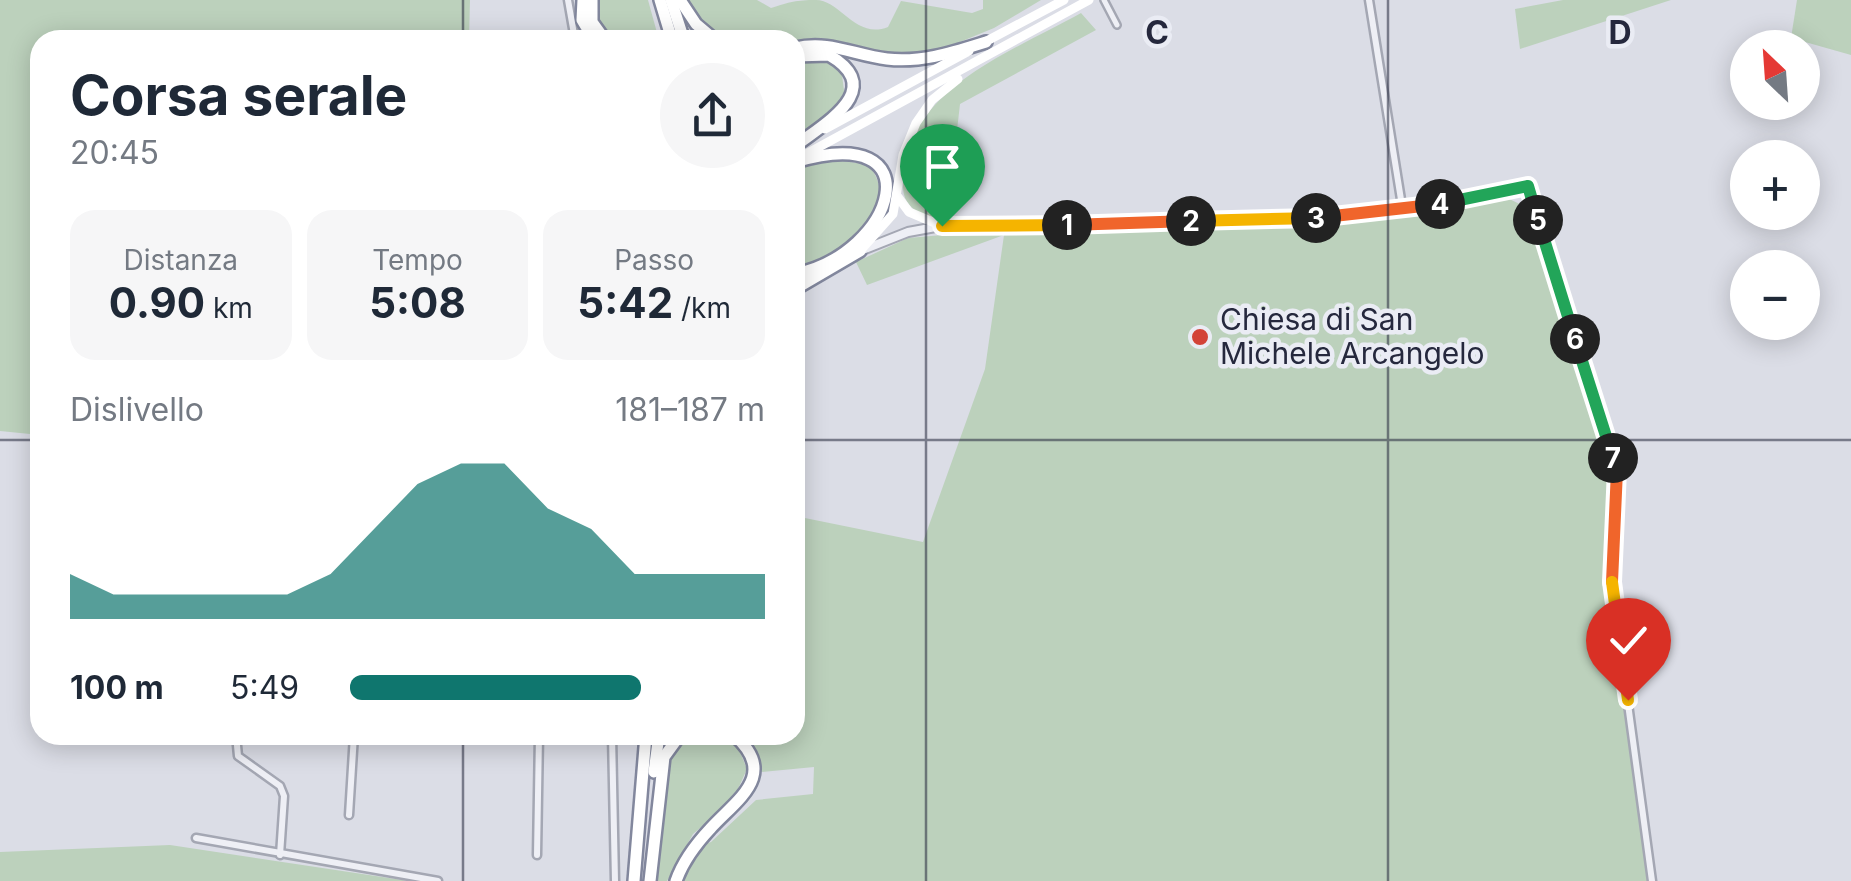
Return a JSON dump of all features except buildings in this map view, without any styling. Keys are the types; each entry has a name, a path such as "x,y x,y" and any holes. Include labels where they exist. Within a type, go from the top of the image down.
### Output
{"highway":[{"path":"583,0 582,20 588,30"},
{"path":"592,0 592,22 598,30"},
{"path":"656,0 665,30"},
{"path":"671,0 681,30"},
{"path":"680,0 704,30"},
{"path":"805,46 816,44 908,60 935,57 986,42"},
{"path":"805,55 829,54 849,72 852,85 846,107 805,137"},
{"path":"805,159 833,152 869,161 889,182 890,194 885,210 869,229 820,267 805,271"},
{"path":"805,283 860,251"},
{"path":"634,881 643,745"},
{"path":"649,881 658,745"},
{"path":"649,881 664,757 673,745"},
{"path":"676,881 697,844 748,791 751,761 745,745"}],"main road":[{"path":"805,138 1064,0"},
{"path":"805,156 1089,0"},
{"path":"860,251 893,214 903,155 923,111 988,57"},
{"path":"898,196 909,212 942,226"}],"street":[{"path":"568,0 573,30"},
{"path":"1104,0 1117,25"},
{"path":"1369,0 1403,212"},
{"path":"860,251 908,232 942,226 1313,218 1403,212 1528,186 1617,470 1610,571 1652,881"},
{"path":"237,745 238,756 280,786 284,796 280,856"},
{"path":"349,814 353,745"},
{"path":"537,855 539,745"},
{"path":"612,745 615,881"},
{"path":"196,838 280,856 438,881"}],"green space":[{"path":"0,0 470,0 469,30 30,30 30,434 0,431"},
{"path":"595,0 648,0 656,30 601,30 596,24"},
{"path":"682,0 757,0 771,8 816,0 833,6 857,24 877,30 888,27 901,1 972,13 983,9 983,0 1041,0 994,28 938,51 883,53 805,40 805,30 708,30"},
{"path":"1563,0 1671,0 1520,49 1515,9"},
{"path":"1797,0 1851,0 1851,55 1820,46 1820,30 1792,30"},
{"path":"1081,13 1096,30 960,104 947,218 931,217 911,207 903,186 907,153 920,124 940,100 993,60"},
{"path":"817,53 841,68 845,98 827,119 805,130 805,56"},
{"path":"825,158 869,165 878,183 879,201 861,231 805,265 805,166"},
{"path":"1505,197 1528,208 1609,472 1607,582 1652,881 683,881 699,846 711,842 756,800 813,794 814,767 761,772 752,745 805,745 805,518 923,542 985,369 1004,235 867,285 856,262 908,238 1001,230 1005,235 1319,223 1443,209"},
{"path":"673,745 737,745 747,769 733,800 693,834 667,881 656,881 664,757"},
{"path":"170,845 409,881 0,881 0,852"}],"place":[{"name":"Chiesa di San Michele Arcangelo","path":"1200,337"}],"route":[{"path":"942,226 1313,218 1403,212 1528,186 1617,470 1610,571 1628,700"}]}
